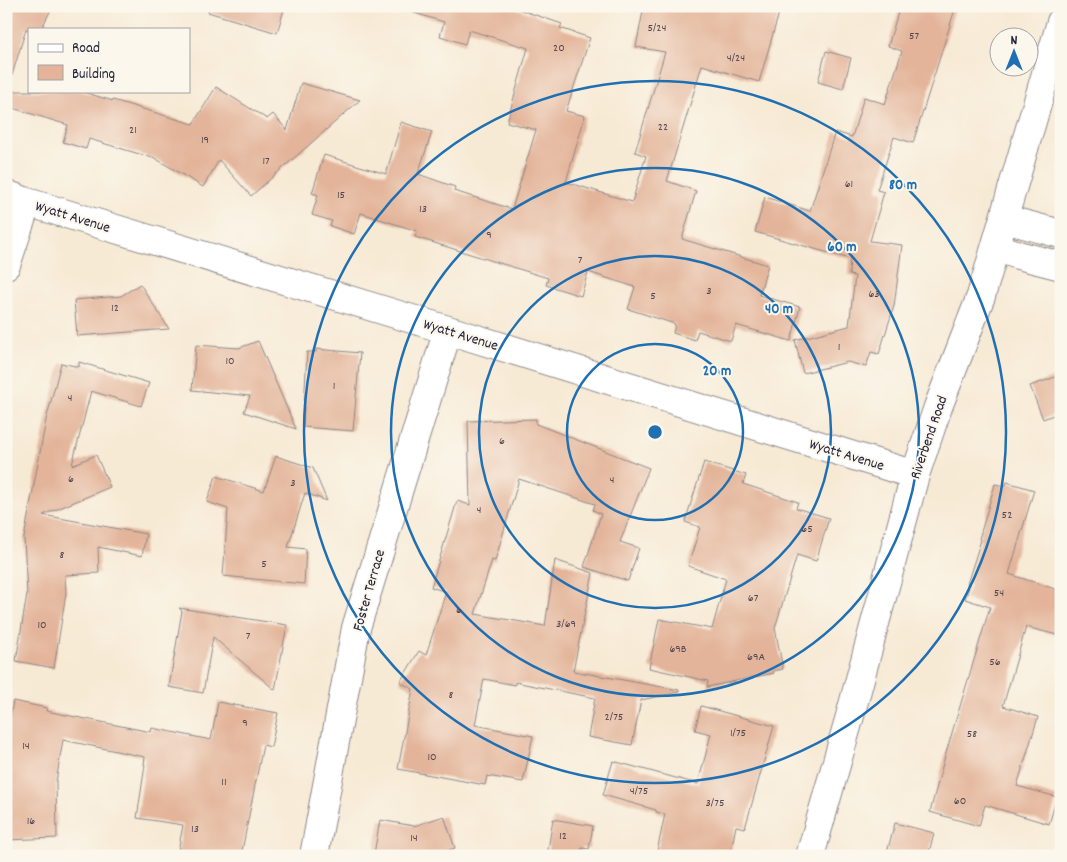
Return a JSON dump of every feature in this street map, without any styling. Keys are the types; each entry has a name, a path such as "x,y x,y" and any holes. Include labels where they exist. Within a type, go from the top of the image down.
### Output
{"street":[{"name":"Riverbend Road","path":"810,856 915,475 938,407 981,296 1061,22"},
{"path":"6,265 17,198"},
{"name":"Wyatt Avenue","path":"17,198 915,475"},
{"path":"1004,219 1061,234"},
{"path":"996,248 1061,266"},
{"name":"Foster Terrace","path":"314,856 356,628 448,330"}],"building":[{"path":"6,6 53,6 42,28 26,29 12,75 6,74"},
{"path":"209,6 285,6 277,33 208,12"},
{"path":"411,6 509,6 562,24 560,28 590,38 566,111 585,116 566,182 632,202 646,156 635,152 665,52 636,47 644,6 781,6 759,82 702,65 667,181 696,191 682,239 768,265 759,295 800,307 791,341 736,325 731,341 698,331 695,340 673,333 675,324 628,309 635,287 588,272 581,296 546,285 548,278 415,237 417,231 361,213 354,234 330,226 332,221 312,215 318,195 312,193 324,155 386,174 401,122 432,132 418,174 455,187 454,191 512,209 536,130 507,122 528,48 469,30 465,44 440,36 444,22 411,12"},
{"path":"900,6 956,6 913,143 894,137 877,190 884,192 870,241 902,245 894,306 879,354 871,352 866,367 848,362 803,373 795,340 849,326 855,276 849,275 850,259 755,232 765,197 810,211 835,132 852,137 864,97 885,104 902,51 888,46"},
{"path":"826,51 851,58 843,89 818,82"},
{"path":"301,83 360,100 251,196 219,160 203,187 153,157 89,139 86,149 63,142 68,125 6,106 6,91 83,92 193,124 216,87 267,119 273,114 287,130"},
{"path":"140,284 169,329 77,336 74,300 121,296"},
{"path":"258,341 296,429 244,412 250,396 192,390 196,345 239,348"},
{"path":"316,349 360,353 353,431 303,427 307,352 316,352"},
{"path":"79,362 149,383 141,406 91,391 72,465 96,455 110,487 43,515 146,534 142,556 98,547 99,573 65,575 66,593 54,668 16,661 27,594 24,538 46,420 61,363 79,367"},
{"path":"1061,375 1061,412 1043,419 1030,386"},
{"path":"536,419 536,424 649,468 620,542 639,548 628,581 584,567 601,514 593,510 595,504 519,479 495,561 492,560 475,614 545,626 555,560 593,573 573,671 679,690 679,692 641,700 632,745 588,737 595,698 515,682 515,685 484,679 475,725 533,736 523,782 487,776 485,785 398,769 413,689 400,682 419,651 426,655 446,592 431,587 457,501 470,505 468,421"},
{"path":"276,456 313,468 327,501 305,493 288,547 306,549 304,584 223,576 228,509 207,502 216,476 264,491"},
{"path":"704,462 746,475 743,484 798,502 796,508 829,518 816,561 797,555 775,628 783,669 773,671 774,673 707,687 708,681 649,668 659,619 712,629 726,579 688,566 700,527 685,522"},
{"path":"1007,482 1034,490 1009,574 1061,591 1061,636 1026,627 1003,706 1038,717 1017,786 1057,797 1049,824 985,805 979,826 930,812 990,607 965,599 970,585 967,584 981,540 979,539 995,484 1005,486"},
{"path":"179,608 287,625 275,690 213,637 203,693 169,687 182,611"},
{"path":"13,701 47,708 46,711 151,732 152,728 211,740 218,702 278,713 271,747 263,745 241,856 177,856 183,825 137,818 145,757 63,740 56,782 57,838 6,840 6,740"},
{"path":"701,706 774,726 745,828 736,826 730,856 656,856 665,814 603,795 613,761 698,784 711,734 695,730"},
{"path":"444,816 455,848 432,856 386,856 374,854 380,820 414,826"},
{"path":"553,819 593,826 589,849 582,848 581,856 547,856"},
{"path":"895,823 934,833 928,856 886,856"}]}
